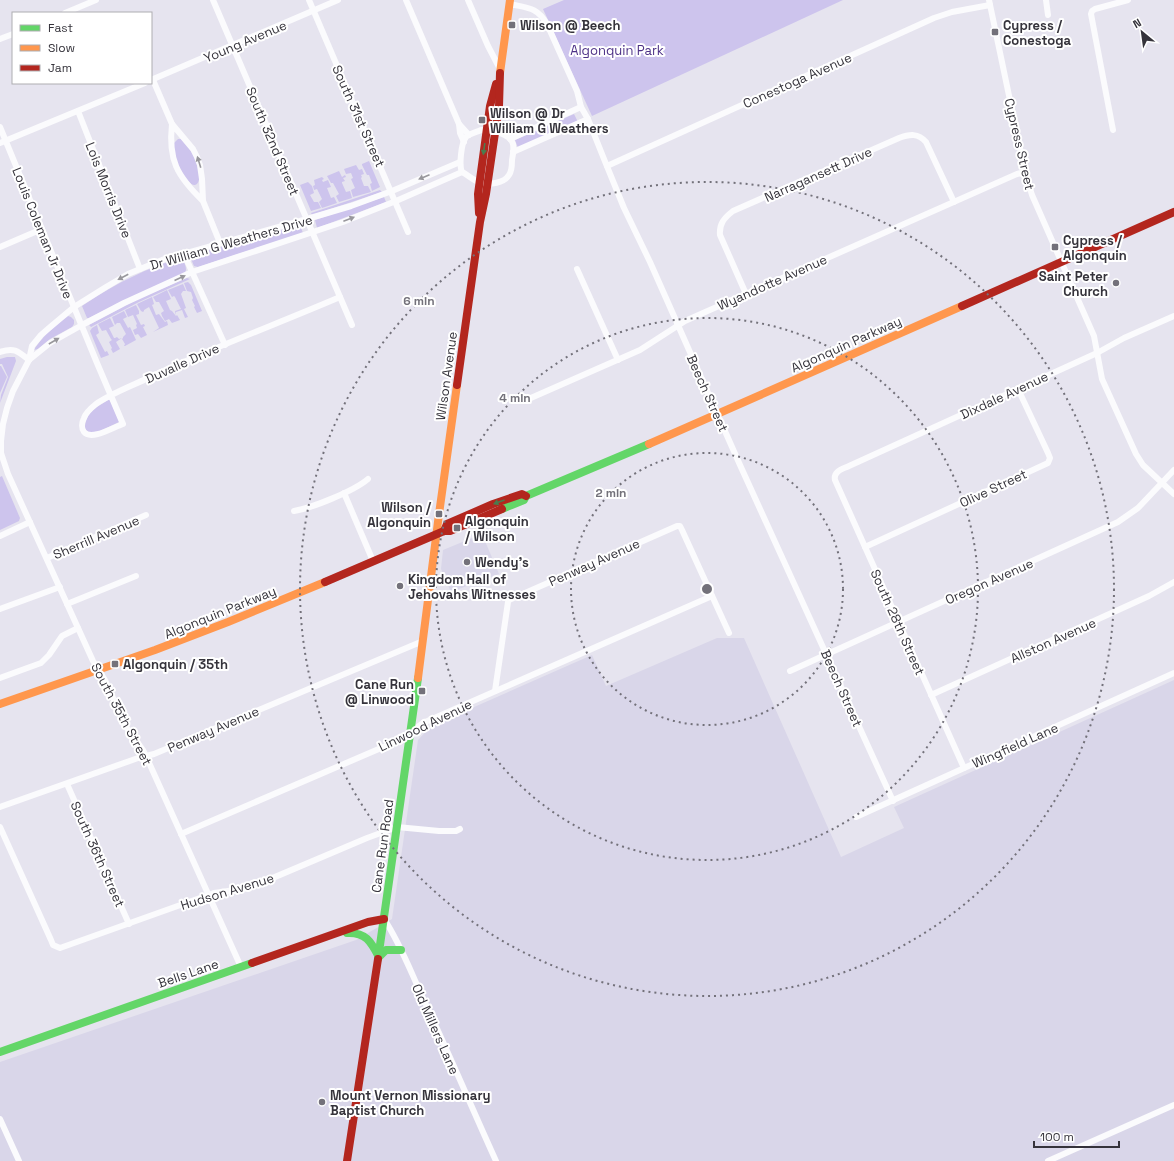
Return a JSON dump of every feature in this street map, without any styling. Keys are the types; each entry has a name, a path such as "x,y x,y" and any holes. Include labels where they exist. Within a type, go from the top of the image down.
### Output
{"main road":[{"name":"Wilson Avenue","path":"440,532 491,131 499,106 500,70 510,2"},
{"name":"Algonquin Parkway","path":"0,704 155,650 323,583 440,532 450,532 524,500 526,496 718,414 1174,212"},
{"name":"Cane Run Road","path":"348,1161 411,732 422,641 440,532"},
{"name":"Bells Lane","path":"0,1052 373,921 384,919"},
{"path":"330,936 353,932 362,934 369,940 378,956 386,950 401,950"}],"street":[{"path":"67,12 96,0"},
{"name":"South 32nd Street","path":"212,0 352,325"},
{"name":"South 31st Street","path":"309,0 392,191 408,232"},
{"name":"Young Avenue","path":"152,80 338,0"},
{"path":"406,0 459,124 460,134 464,142"},
{"path":"468,0 500,70"},
{"path":"1046,0 1048,14"},
{"path":"1113,130 1091,17 1092,11 1128,0"},
{"name":"Beech Street","path":"510,2 537,12 543,17 550,30 577,91 581,107 588,119 624,208 650,262 746,478 893,801"},
{"name":"Conestoga Avenue","path":"607,166 934,18 989,2"},
{"name":"Cypress Street","path":"989,2 1025,172 1032,195 1094,336 1102,379 1136,454 1143,465 1174,494"},
{"path":"0,39 12,34"},
{"path":"152,80 172,124 193,149 197,157 202,179 203,200 220,243"},
{"path":"3,142 143,84"},
{"path":"510,139 581,107"},
{"name":"Lois Morris Drive","path":"78,111 140,269"},
{"path":"513,152 588,119"},
{"path":"172,124 171,146 172,155 176,166 185,183 203,200"},
{"path":"459,124 470,135"},
{"name":"Louis Coleman Jr Drive","path":"0,127 3,142 42,229 82,326"},
{"path":"481,130 491,131 500,133 510,139 513,145 513,152 508,177 500,182 484,183 462,172 460,162 466,137 481,130"},
{"name":"Narragansett Drive","path":"746,294 720,235 720,226 726,217 733,211 899,138 914,134 921,137 929,147 954,202"},
{"name":"Dr William G Weathers Drive","path":"1,438 2,424 7,408 13,391 29,360 32,346 56,320 106,286 162,260 351,206 392,191 460,162"},
{"name":"Dr William G Weathers Drive","path":"29,360 50,343 124,303 192,272 312,232 396,201 462,172"},
{"name":"Wyandotte Avenue","path":"524,400 647,346 685,321 1017,174 1025,172"},
{"path":"0,247 42,229"},
{"path":"184,254 225,344"},
{"path":"577,269 618,360"},
{"name":"Duvalle Drive","path":"111,395 123,424 89,436 82,428 84,417 96,403 111,395 186,360 340,298"},
{"name":"Dixdale Avenue","path":"835,475 843,469 1097,353 1124,338 1174,316"},
{"path":"82,326 111,395"},
{"path":"0,352 13,350 18,351 29,360"},
{"name":"Olive Street","path":"865,547 1048,463 1050,458 1048,453 1018,389"},
{"name":"South 35th Street","path":"1,438 1,453 4,463 46,558 93,661 113,698 126,727 146,756 241,967"},
{"name":"Oregon Avenue","path":"790,671 1118,522 1138,508 1174,470"},
{"name":"South 28th Street","path":"835,475 835,480 964,768"},
{"path":"294,511 309,508 344,493 355,488 368,479"},
{"path":"344,493 374,561"},
{"name":"Sherrill Avenue","path":"46,558 146,516"},
{"path":"0,536 30,522"},
{"name":"Penway Avenue","path":"495,692 509,600 677,526 680,526 682,530 712,596"},
{"path":"67,604 113,584 136,576"},
{"name":"Allston Avenue","path":"931,695 1149,596 1174,582"},
{"path":"0,608 60,587"},
{"path":"712,596 729,633"},
{"name":"Linwood Avenue","path":"181,834 402,739 423,723 712,596"},
{"path":"0,678 41,663 49,655 62,636 78,628"},
{"name":"Penway Avenue","path":"0,807 154,754 422,641"},
{"name":"Wingfield Lane","path":"856,817 1174,673"},
{"name":"South 36th Street","path":"66,784 129,924"},
{"name":"Hudson Avenue","path":"0,827 50,940 55,946 60,948 214,894 249,888 397,827"},
{"path":"397,827 439,831 456,831 460,829"},
{"name":"Old Millers Lane","path":"384,919 401,950 496,1161"},
{"path":"1048,1161 1174,1105"},
{"path":"0,1119 19,1161"}],"shaded area":[{"path":"482,534 499,574 451,592 441,569 443,550"},
{"path":"717,638 744,638 841,857 904,828 894,807 1174,680 1174,1161 0,1161 0,1062 356,940 392,919 418,740 431,726 592,655 606,686"}],"green space":[{"name":"Algonquin Park","path":"564,0 843,0 592,116 543,9"},
{"path":"574,114 578,122 518,148 515,140"},
{"path":"178,139 181,139 189,148 197,164 199,179 198,183 195,185 185,178 177,163 174,143"},
{"path":"369,161 380,187 372,191 370,184 372,183 369,175 367,175 362,165"},
{"path":"356,165 359,170 362,169 364,174 361,175 361,178 364,186 368,186 371,192 353,197 351,190 355,188 351,179 353,178 351,173 346,174 344,169"},
{"path":"339,171 342,177 345,175 346,177 343,178 345,181 342,183 346,192 350,191 352,198 339,202 336,196 339,194 327,176"},
{"path":"322,177 324,179 322,180 323,182 328,180 331,187 327,188 331,198 334,197 337,203 322,208 319,202 322,199 317,189 314,190 313,186 315,185 314,180"},
{"path":"308,182 312,186 314,193 310,195 314,202 318,202 321,208 311,211 300,185"},
{"path":"380,190 382,192 312,215 311,213"},
{"path":"384,197 386,202 317,228 315,220"},
{"path":"300,225 303,233 198,267 194,266 191,258 194,253 197,252"},
{"path":"180,258 183,260 185,265 185,273 87,318 82,306 88,302 132,277 156,266"},
{"path":"187,278 190,279 139,302 91,327 89,325 138,299"},
{"path":"188,282 191,285 202,311 197,313 192,300 193,298 191,292 187,291 184,283"},
{"path":"183,284 186,291 183,291 181,294 186,308 184,309 188,317 185,318 182,310 176,312 176,315 175,311 181,309 175,297 172,297 168,290"},
{"path":"167,290 171,299 166,301 170,310 176,316 177,315 180,320 172,323 169,319 165,321 161,313 164,311 159,302 156,302 153,297"},
{"path":"152,297 154,304 152,305 156,315 159,314 165,322 167,321 168,325 153,332 159,328 149,307 143,312 137,304"},
{"path":"136,305 139,314 136,315 141,325 144,324 145,326 143,327 147,335 141,338 138,334 135,335 133,330 137,328 137,324 133,315 128,317 125,310"},
{"path":"124,311 127,317 123,319 128,328 130,327 136,340 125,346 122,339 126,334 120,323 115,325 112,317"},
{"path":"68,316 74,320 72,327 50,339 38,349 34,350 49,332"},
{"path":"110,318 114,326 109,328 114,338 122,338 116,342 120,349 113,353 109,342 112,340 106,330 102,331 98,324"},
{"path":"97,325 99,333 96,335 105,352 107,351 109,355 101,358 90,331"},
{"path":"15,357 16,361 0,403 1,395 8,377 2,364 0,364 0,359"},
{"path":"0,366 7,377 0,393"},
{"path":"110,400 119,422 100,431 89,433 85,429 85,423 89,414 95,408"},
{"path":"2,476 20,518 19,521 0,530 0,477"}],"traffic: fast":[{"path":"502,509 524,500 526,496 649,444"},
{"path":"378,959 418,678"},
{"path":"347,933 354,933 363,936 367,939 379,957 386,950 401,950"},
{"path":"0,1052 252,963"}],"traffic: slow":[{"path":"500,73 510,0"},
{"path":"649,444 962,306"},
{"path":"418,678 457,385"},
{"path":"0,704 155,650 325,582"}],"traffic: jam":[{"path":"457,385 480,222 486,194 499,106 500,73"},
{"path":"479,213 478,194 490,106 496,84"},
{"path":"962,306 1174,212"},
{"path":"444,531 447,524 493,504 522,494 526,496"},
{"path":"325,582 444,531 450,531 502,509"},
{"path":"252,963 368,922 384,919"},
{"path":"347,1161 378,959"}],"place":[{"name":"Wilson @ Beech","path":"512,25"},
{"name":"Cypress / Conestoga","path":"995,32"},
{"name":"Wilson @ Dr William G Weathers","path":"482,120"},
{"name":"Cypress / Algonquin","path":"1055,247"},
{"name":"Saint Peter Church","path":"1116,283"},
{"name":"Wilson / Algonquin","path":"439,514"},
{"name":"Algonquin / Wilson","path":"457,528"},
{"name":"Wendy's","path":"467,562"},
{"name":"Kingdom Hall of Jehovahs Witnesses","path":"400,586"},
{"name":"Algonquin / 35th","path":"115,664"},
{"name":"Cane Run @ Linwood","path":"422,691"},
{"name":"Mount Vernon Missionary Baptist Church","path":"322,1102"}]}
